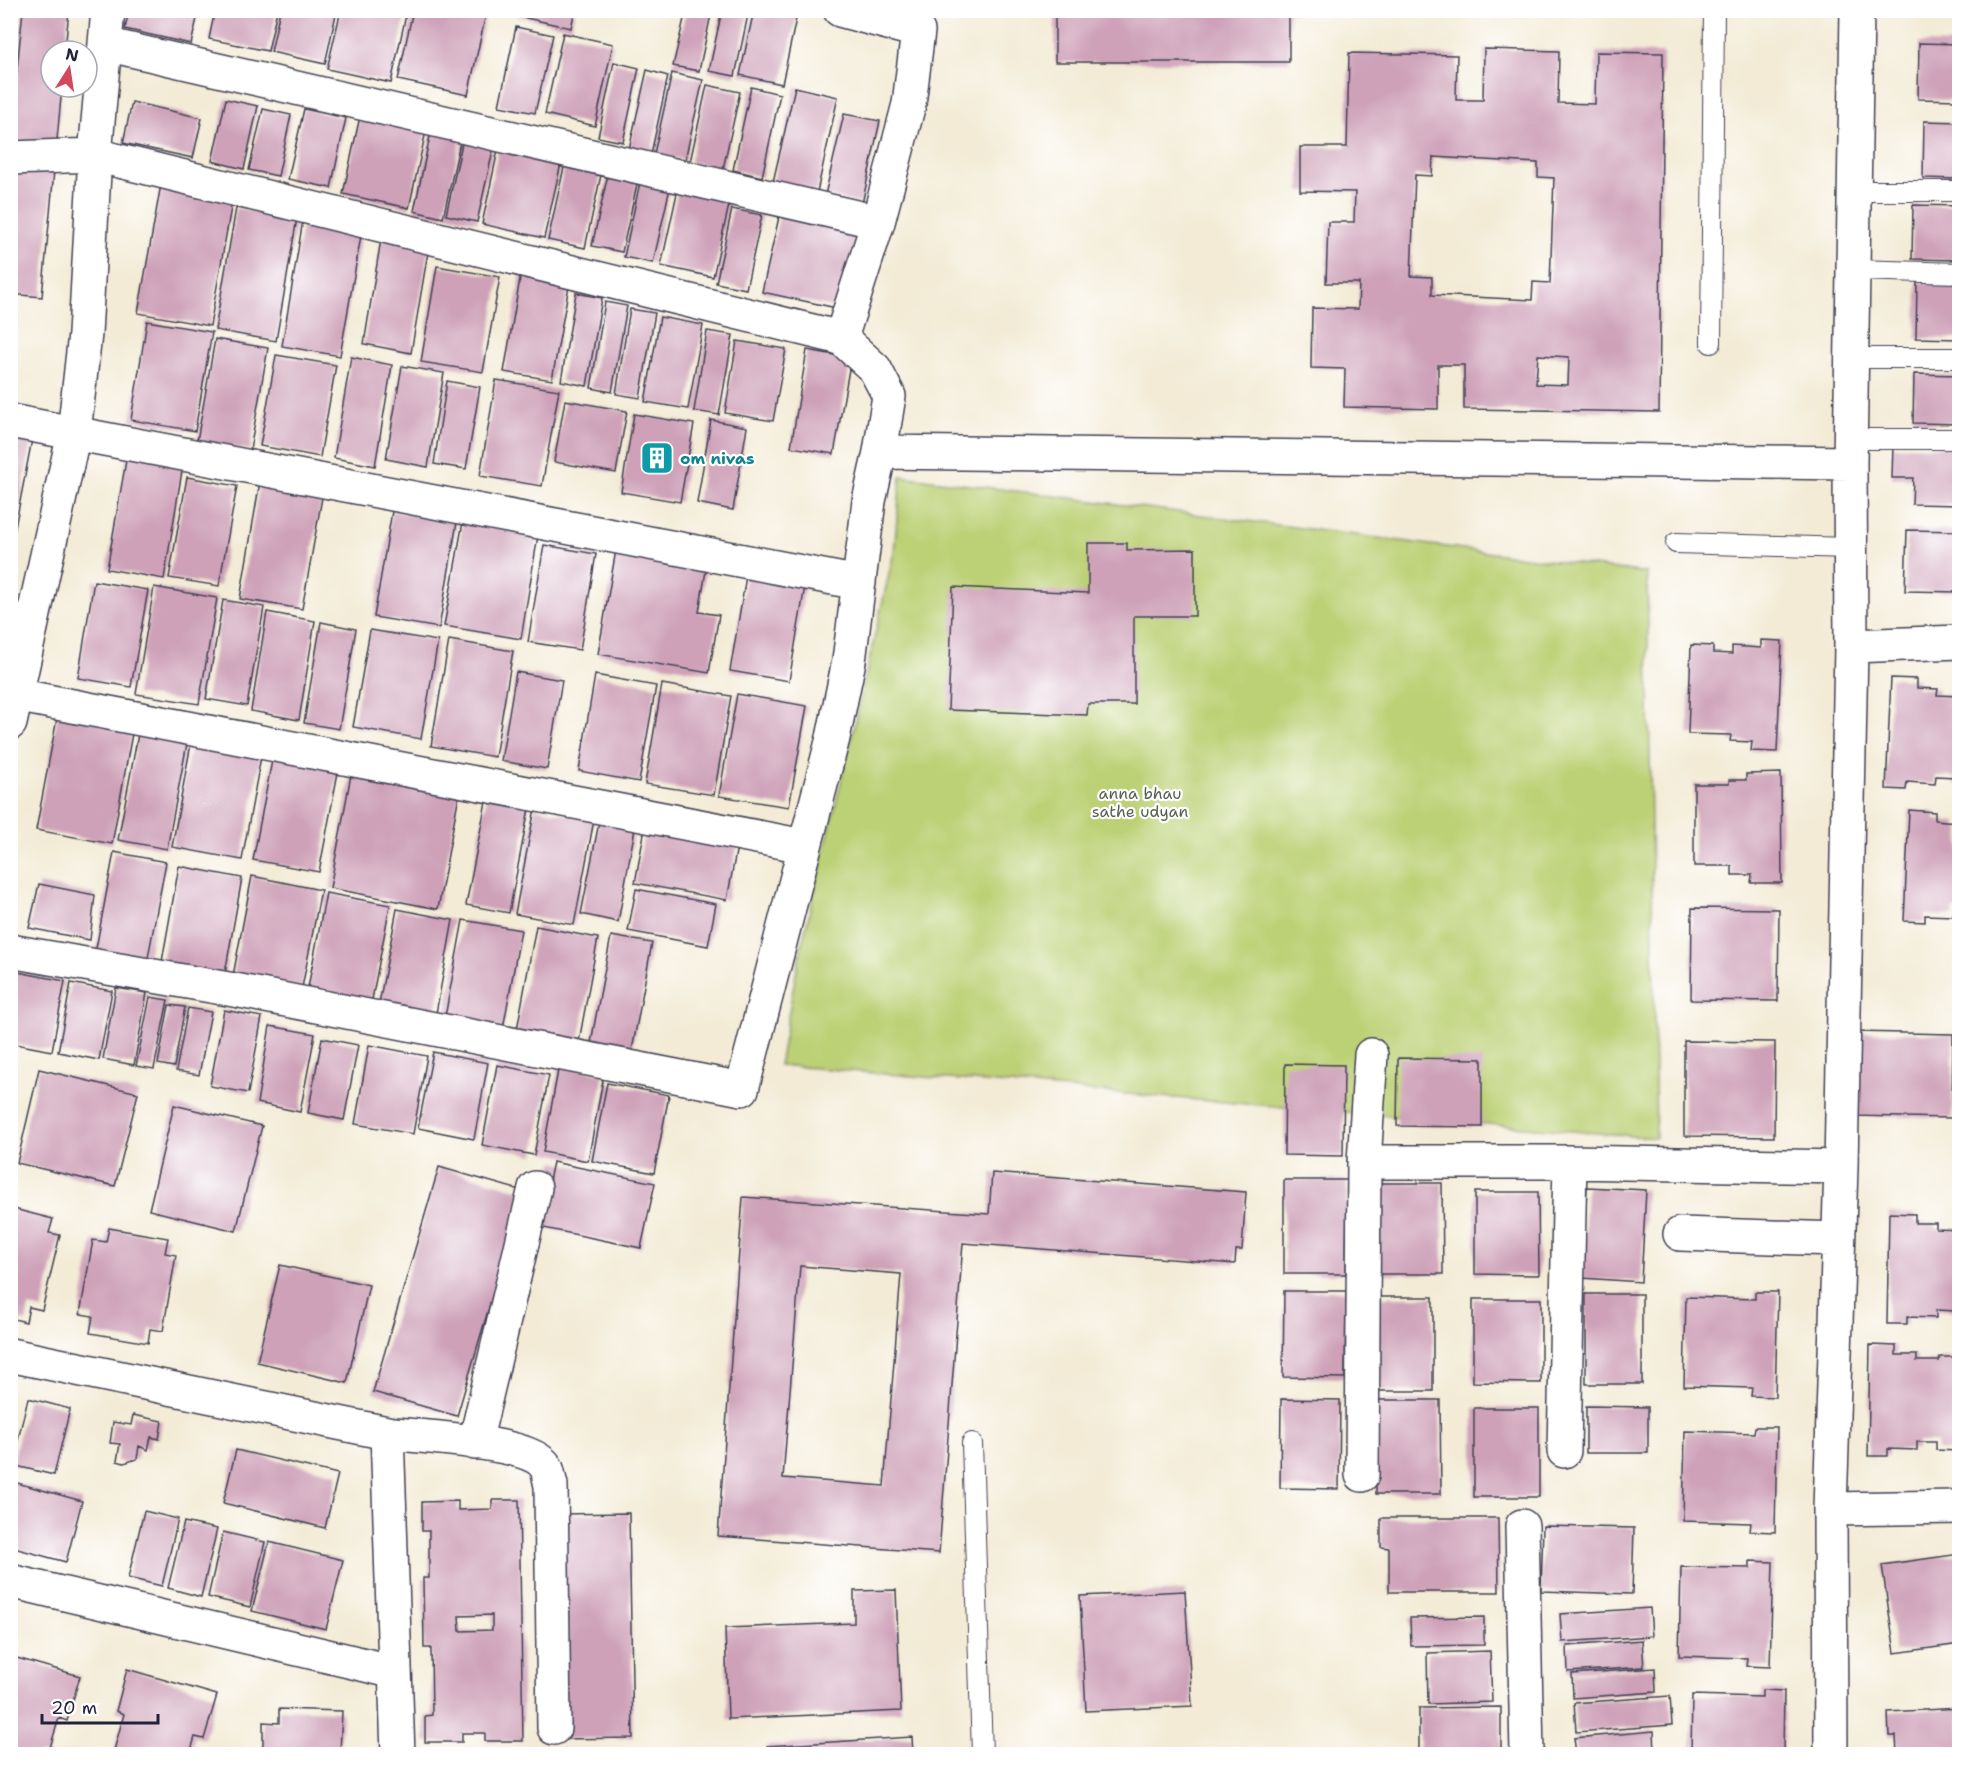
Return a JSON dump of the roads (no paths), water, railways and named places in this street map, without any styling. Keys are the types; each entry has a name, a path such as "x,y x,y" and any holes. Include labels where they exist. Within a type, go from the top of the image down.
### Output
{"street":[{"path":"108,10 95,155 85,333 74,432 12,704 804,846"},
{"path":"840,10 918,31 909,104 878,222 841,338"},
{"path":"1831,1755 1830,1509 1841,1167 1851,646 1850,548 1857,10"},
{"path":"105,44 878,222"},
{"path":"10,158 95,155 841,338 875,369 889,396 869,501 849,661 833,738 742,1089 240,991 10,951"},
{"path":"10,421 859,583"},
{"path":"880,452 1851,451"},
{"path":"1851,646 1959,642"},
{"path":"1362,1475 1364,1162 1371,1055"},
{"path":"1364,1162 1570,1162 1841,1167"},
{"path":"1564,1451 1570,1162"},
{"path":"475,1443 535,1188"},
{"path":"1680,1234 1838,1239"},
{"path":"10,1355 387,1434 509,1447 531,1455 546,1467 550,1485 554,1728"},
{"path":"387,1434 398,1755"},
{"path":"1830,1509 1959,1507"},
{"path":"1522,1526 1527,1755"},
{"path":"10,1581 395,1672"}],"lane":[{"path":"1712,342 1714,10"},
{"path":"1855,191 1959,191"},
{"path":"1853,270 1959,273"},
{"path":"1852,358 1959,358"},
{"path":"1851,451 1959,439"},
{"path":"1676,543 1850,548"},
{"path":"972,1443 982,1755"}],"place":[{"name":"om nivas","path":"657,458"}],"park label":[{"name":"anna bhau sathe udyan","path":"1140,802"}]}
